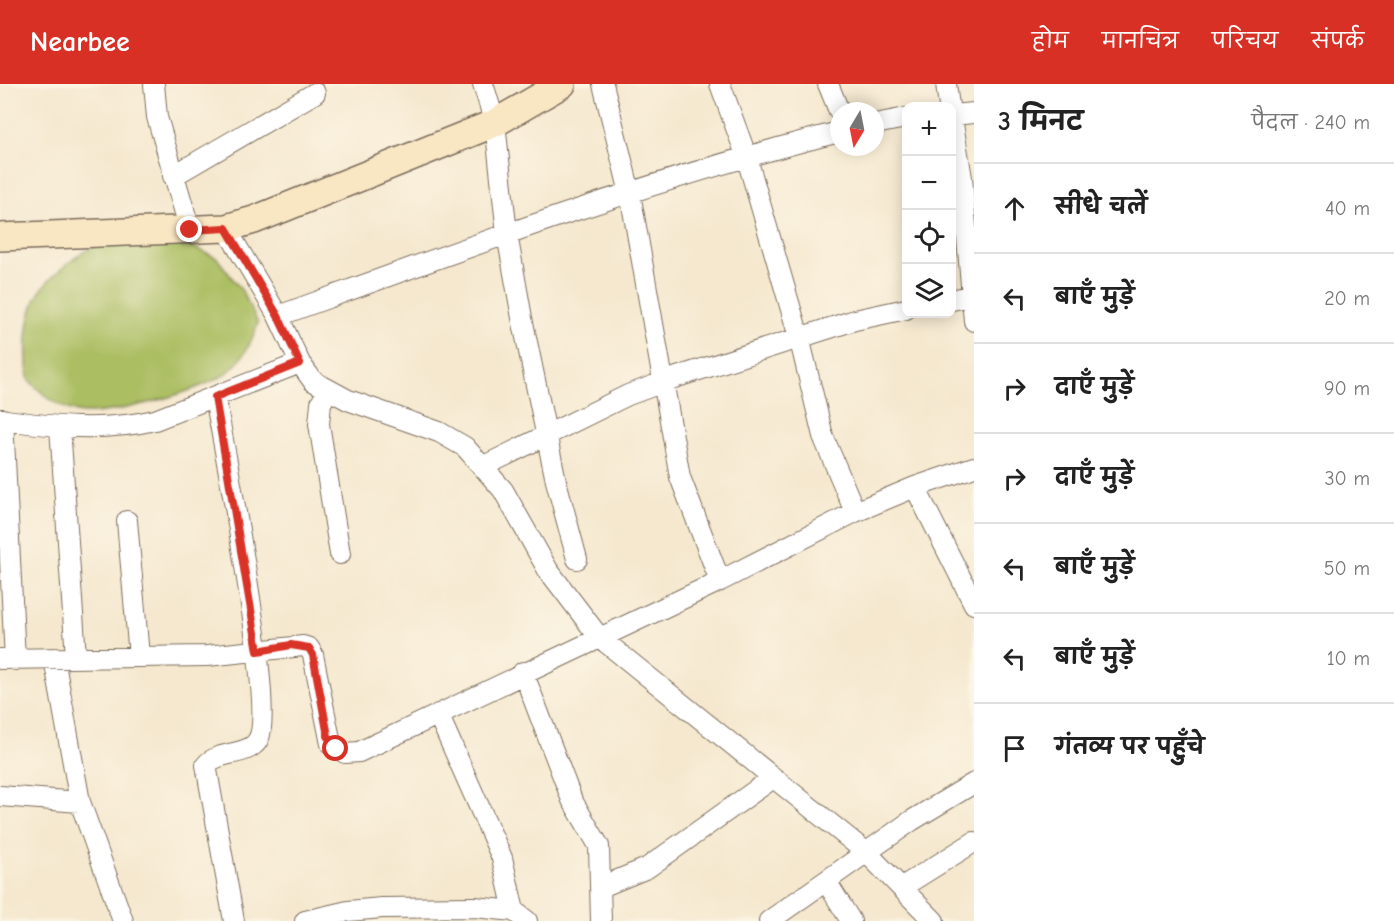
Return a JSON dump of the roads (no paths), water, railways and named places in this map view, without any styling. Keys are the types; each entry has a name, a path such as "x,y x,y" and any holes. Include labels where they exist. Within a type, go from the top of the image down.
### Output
{"street":[{"path":"154,84 157,117 190,230"},
{"path":"483,84 495,123 507,234 547,436 565,518 577,559"},
{"path":"0,237 226,228 254,220 495,123 562,84"},
{"path":"603,84 630,193 680,477 720,581"},
{"path":"720,84 746,155 799,337 828,450 855,512"},
{"path":"828,84 835,102"},
{"path":"946,84 949,102"},
{"path":"173,176 315,93"},
{"path":"956,116 974,113"},
{"path":"884,122 902,119"},
{"path":"278,316 507,234 630,193 746,155 830,134"},
{"path":"956,145 962,178 961,298 974,321"},
{"path":"226,228 278,316 300,363 313,381 328,391 439,432 465,447 503,490 548,570 599,638 867,853 934,921"},
{"path":"484,466 628,395 799,337 855,320 902,310"},
{"path":"300,363 155,420 132,425 60,427 1,419 7,659 207,656 291,645 309,648 313,655 328,736 336,749 345,753 358,752 523,672 720,581 855,512 915,487 974,467"},
{"path":"328,391 321,403 319,424 340,554"},
{"path":"215,397 258,651 262,725 257,742 251,747 210,759 205,771 234,921"},
{"path":"60,427 76,657"},
{"path":"915,487 974,604"},
{"path":"127,521 139,656"},
{"path":"54,658 80,802 123,921"},
{"path":"523,672 572,800 599,846 601,921"},
{"path":"304,921 348,911 384,914 520,916 502,858 438,714"},
{"path":"601,887 647,868 773,778"},
{"path":"769,921 911,821 974,783"},
{"path":"0,796 80,802"},
{"path":"902,887 974,842"},
{"path":"826,881 851,921"}]}
